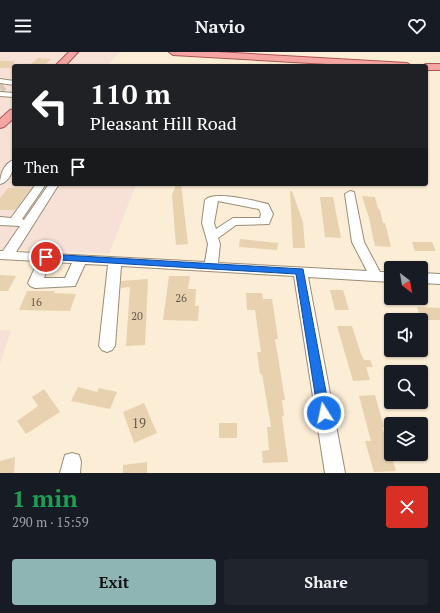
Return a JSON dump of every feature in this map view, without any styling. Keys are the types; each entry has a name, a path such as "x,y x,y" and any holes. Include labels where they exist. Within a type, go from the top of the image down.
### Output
{"main road":[{"path":"62,64 74,52"},
{"path":"173,52 374,64"},
{"path":"428,67 440,67"},
{"path":"0,125 12,114"}],"street":[{"path":"0,94 12,95"},
{"path":"0,161 12,163"},
{"path":"5,177 12,166"},
{"path":"6,223 39,186"},
{"path":"3,255 28,223 53,186"},
{"path":"350,194 358,242 376,276"},
{"path":"211,266 214,244 212,237 208,223 211,200 217,198 264,206 267,214 266,221 233,222 212,237"},
{"path":"233,222 235,201"},
{"path":"6,223 28,223"},
{"path":"3,255 384,277"},
{"path":"46,257 35,283 70,283 81,259"},
{"path":"107,346 115,261"},
{"path":"300,271 335,473"},
{"path":"428,278 440,279"}],"shaded area":[{"path":"0,52 120,52 109,64 12,64 12,186 135,186 109,254 0,249"},
{"path":"0,330 11,330 0,364"}],"building":[{"path":"38,58 51,59 45,64 31,64"},
{"path":"0,61 14,61 12,68 0,68"},
{"path":"175,186 181,186 188,244 176,245 172,195"},
{"path":"8,188 31,189 15,210 0,210 0,198"},
{"path":"290,191 292,191 303,222 305,248 293,248"},
{"path":"362,196 375,197 383,223 385,223 391,247 375,246 369,218"},
{"path":"320,197 333,197 341,238 325,237"},
{"path":"240,239 278,243 277,250 239,247"},
{"path":"412,242 432,242 436,251 415,251"},
{"path":"0,275 16,276 8,291 0,291"},
{"path":"169,276 190,276 188,289 196,289 195,306 199,306 198,321 163,320"},
{"path":"148,279 145,345 126,346 130,287 121,288 121,281"},
{"path":"330,290 343,290 349,310 335,310"},
{"path":"27,291 55,291 54,293 76,294 70,311 19,310"},
{"path":"246,293 262,293 263,299 272,299 278,339 275,339 285,400 282,400 284,416 282,416 288,462 263,463 262,451 269,450 267,427 271,427 262,374 260,374 257,352 261,352 255,310 247,310"},
{"path":"417,307 440,308 440,320 428,320 428,313 419,313"},
{"path":"337,326 352,326 364,360 370,360 373,367 366,367 370,380 353,381"},
{"path":"78,387 97,392 99,388 117,392 110,409 71,401"},
{"path":"44,389 60,412 26,434 17,421 38,406 32,397"},
{"path":"375,395 384,427 382,427 384,433 384,461 393,461 396,471 374,472 365,441 371,441 359,396"},
{"path":"144,403 157,433 134,443 123,412"},
{"path":"219,423 237,423 237,438 219,438"},
{"path":"15,457 14,473 0,473 0,461"},
{"path":"147,462 147,473 123,473 123,465"}],"tunnel":[{"path":"0,89 4,86"}],"route":[{"path":"46,257 300,271 324,413"}]}
